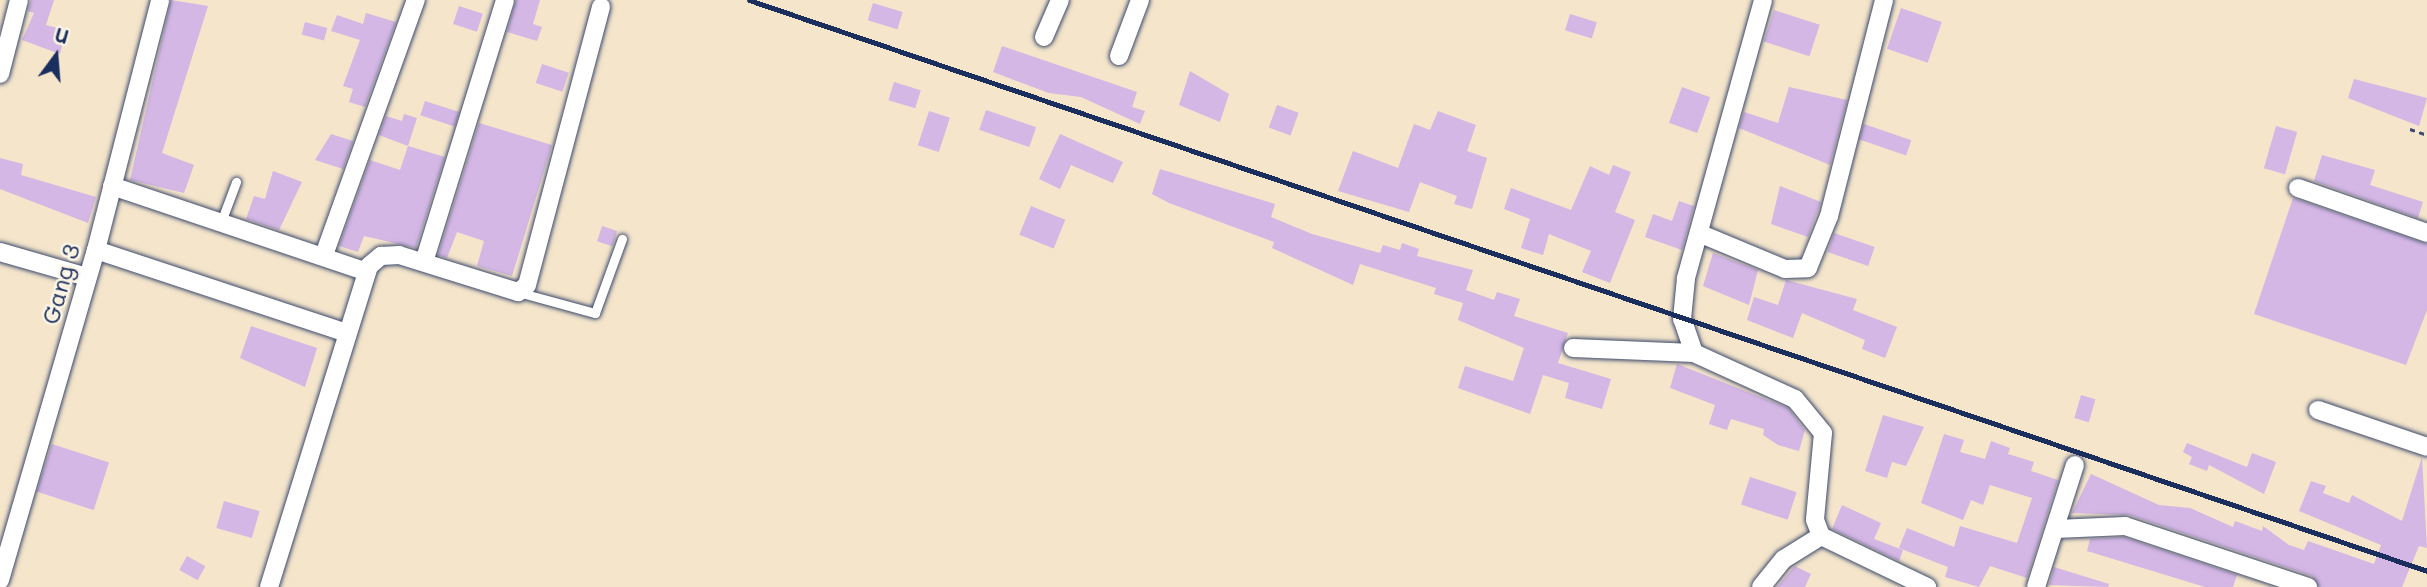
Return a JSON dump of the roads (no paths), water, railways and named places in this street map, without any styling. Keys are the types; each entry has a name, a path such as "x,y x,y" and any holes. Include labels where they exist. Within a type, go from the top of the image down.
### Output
{"street":[{"path":"0,74 19,0"},
{"name":"Gang 3","path":"0,580 96,250 160,0"},
{"path":"324,255 416,0"},
{"path":"424,262 505,0"},
{"path":"1044,37 1059,0"},
{"path":"1119,56 1140,0"},
{"path":"1694,352 1682,319 1686,278 1701,234 1763,0"},
{"path":"1701,234 1785,269 1808,268 1829,216 1884,0"},
{"path":"269,587 344,332 365,271 387,254 424,262 518,292 527,285 601,7"},
{"path":"112,186 324,255 365,271"},
{"path":"2298,188 2427,233"},
{"path":"96,250 344,332"},
{"path":"0,252 88,277"},
{"path":"1573,348 1694,352 1748,373 1795,399 1820,423 1824,450 1815,520 1821,536 1927,587"},
{"path":"2318,410 2427,447"},
{"path":"2036,587 2075,465"},
{"path":"2056,529 2125,526 2308,587"},
{"path":"1761,587 1784,559 1821,536"}],"lane":[{"path":"222,222 236,182"},
{"path":"518,292 595,313 622,239"}],"railway":[{"path":"749,0 2427,571"}]}
